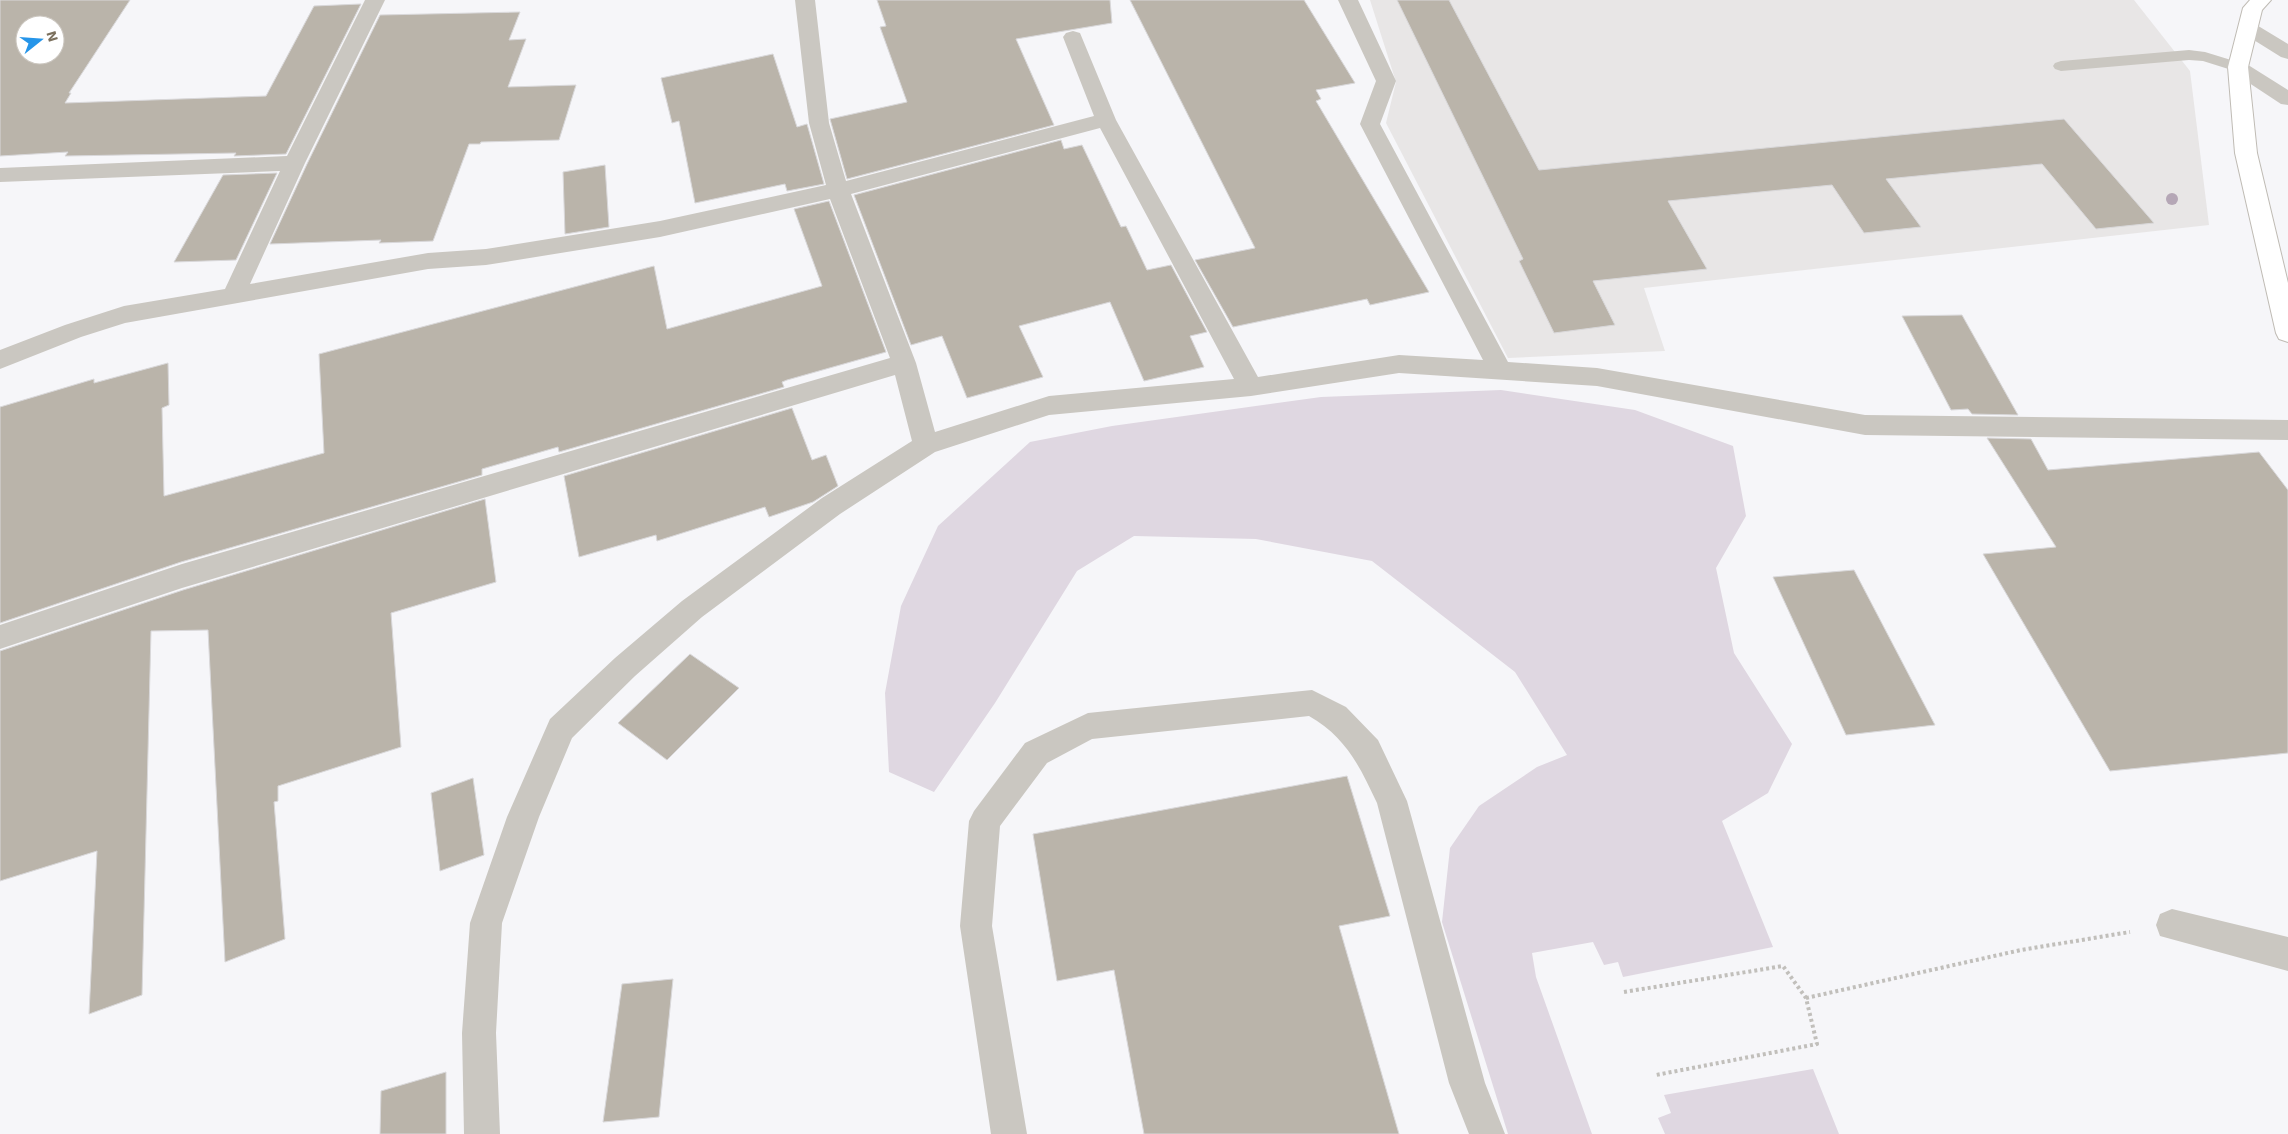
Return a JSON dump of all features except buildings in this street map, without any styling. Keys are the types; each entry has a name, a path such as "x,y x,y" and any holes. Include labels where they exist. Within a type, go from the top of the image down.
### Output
{"main road":[{"path":"2261,0 2253,8 2238,67 2246,153 2288,333"}],"street":[{"path":"234,294 294,162 375,0"},
{"path":"805,0 819,123 838,190 904,363 926,445"},
{"path":"1348,0 1386,81 1370,124 1500,370"},
{"path":"2248,28 2288,54"},
{"path":"1073,37 1106,120 1251,387"},
{"path":"2238,67 2288,99"},
{"path":"0,360 73,331 124,315 428,261 486,257 660,229 838,190 1106,120"},
{"path":"0,175 294,162"},
{"path":"0,637 182,576 904,363"},
{"path":"482,1134 479,1033 486,923 523,817 561,729 625,667 692,609 831,506 926,445 1049,406 1251,387 1399,364 1597,377 1865,425 2288,430"},
{"path":"1009,1134 976,926 985,820 1036,753 1088,726 1312,703 1336,716 1367,750 1392,801 1467,1083 1487,1134"},
{"path":"2172,924 2288,954"}],"lane":[{"path":"2061,66 2189,55 2205,57 2238,67"}],"path":[{"path":"1806,998 2021,950 2132,932"},
{"path":"1624,992 1783,966 1806,998 1817,1044 1656,1075"}],"shaded area":[{"path":"1370,0 2134,0 2190,71 2209,225 1644,288 1665,351 1508,358 1386,123 1396,82"},
{"path":"1501,390 1635,410 1733,446 1746,516 1716,568 1734,653 1792,744 1768,793 1722,821 1773,947 1623,977 1618,962 1604,965 1593,942 1532,953 1536,977 1592,1134 1508,1134 1442,922 1450,848 1479,806 1537,767 1567,755 1515,672 1372,561 1256,539 1134,536 1077,571 995,703 934,792 889,772 885,693 901,606 938,526 1030,442 1112,426 1321,397"},
{"path":"1813,1069 1839,1134 1665,1134 1658,1118 1671,1113 1664,1095"}]}
